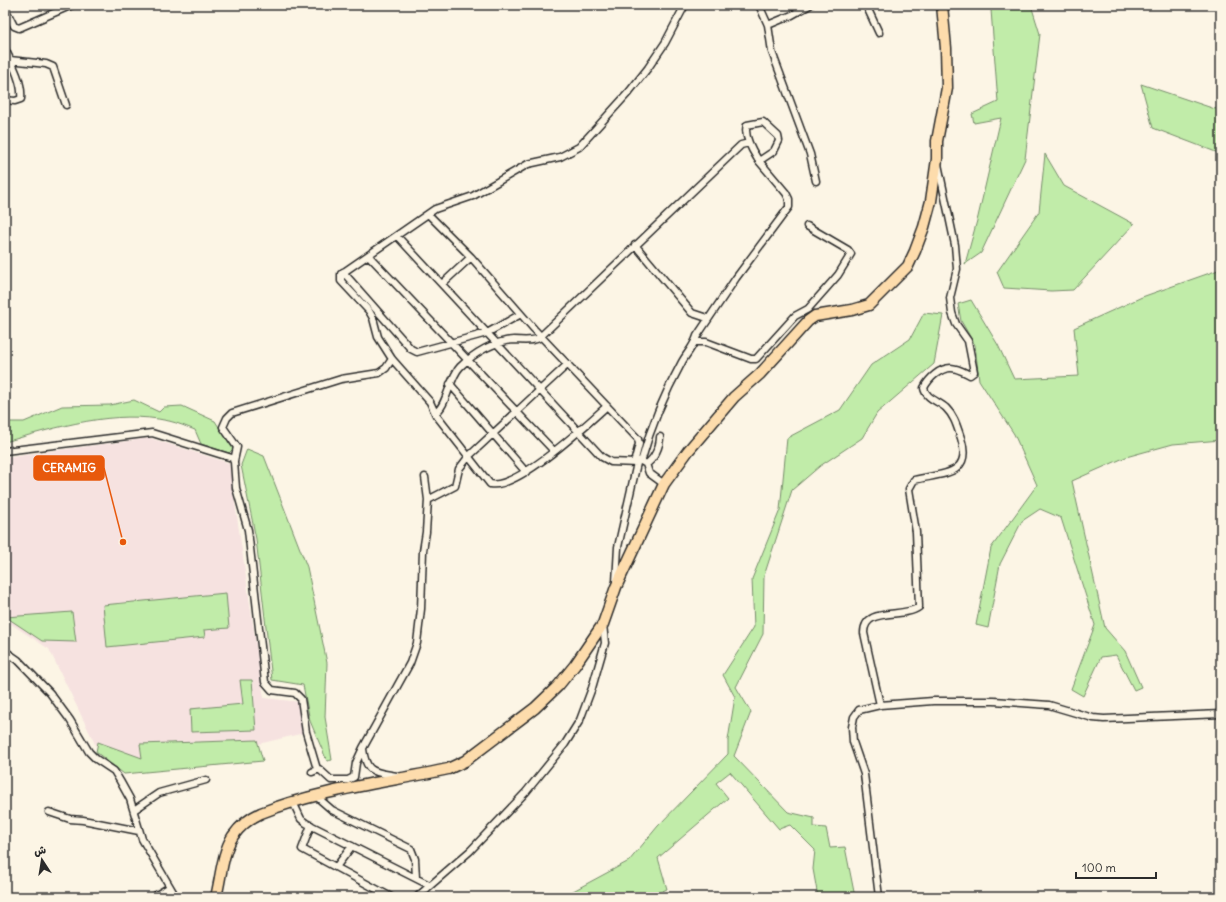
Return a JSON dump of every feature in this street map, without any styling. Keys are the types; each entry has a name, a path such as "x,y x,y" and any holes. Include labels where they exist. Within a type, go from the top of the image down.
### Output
{"main road":[{"path":"216,897 228,845 234,835 250,819 260,813 293,802 448,769 465,761 529,712 558,686 575,665 603,624 616,587 664,484 688,451 734,397 760,374 805,317 852,310 869,304 908,266 924,227 930,207 937,159 937,141 947,88 946,48 942,5"}],"street":[{"path":"5,8 14,26 19,28 72,5"},
{"path":"607,406 578,432 526,472 506,481 492,484 487,481 435,413 430,402 392,359 378,337 373,318 369,311 341,282 340,276 343,272 370,256 428,214 473,196 528,164 560,157 579,147 630,92 648,68 665,43 685,5"},
{"path":"760,5 768,25 770,46 810,154 816,181"},
{"path":"768,25 792,15 810,5"},
{"path":"866,5 879,33"},
{"path":"5,49 20,86 21,98 15,101 5,100"},
{"path":"10,60 46,64 53,67 66,105"},
{"path":"616,587 618,547 640,463 660,408 682,362 696,342 697,336 707,318 789,207 788,196 759,161 749,143 745,128 748,125 765,122 778,136 779,141 776,149 759,161"},
{"path":"435,413 441,408 450,384 458,369 496,343 516,340 533,341 541,336 741,145 749,143"},
{"path":"880,705 864,633 864,626 867,620 873,617 912,611 919,607 916,532 909,489 910,485 914,480 955,470 961,466 964,460 964,448 955,419 946,408 927,395 924,388 928,380 946,369 953,368 970,374 974,372 968,341 956,324 952,313 950,298 957,269 955,245 937,159"},
{"path":"428,214 471,257 541,336 639,440 640,463 649,473 664,484"},
{"path":"696,342 706,342 751,359 756,359 795,316 805,317 808,309 838,275 851,254 848,250 807,226"},
{"path":"397,236 604,459 611,462 649,462 658,448 660,438"},
{"path":"635,245 692,313 707,318"},
{"path":"370,256 470,360 554,451"},
{"path":"442,284 471,257"},
{"path":"343,272 413,350 423,352 487,333 521,314"},
{"path":"392,359 384,370 375,374 342,379 232,414 227,418 223,427 237,447 237,454 234,461 236,488 248,530 265,682 272,690 295,693 301,699 304,726 315,770 320,770 331,780 350,779 354,775 356,763 363,748 390,695 410,663 417,643 421,608 423,551 428,500 425,477"},
{"path":"428,500 455,486 459,469 469,456 568,364"},
{"path":"450,384 494,433 526,472"},
{"path":"5,451 152,433 232,458 234,461"},
{"path":"417,897 426,887 470,851 511,809 566,744 580,720 592,688 605,643 603,624"},
{"path":"5,651 18,660 50,693 70,720 89,752 96,759 114,771 127,791 134,810 139,831 148,852 176,897"},
{"path":"879,897 864,774 853,742 852,727 854,717 859,710 880,705 933,701 994,701 1049,705 1093,718 1104,719 1221,714"},
{"path":"363,748 365,763 371,770 407,778"},
{"path":"134,810 159,793 206,780"},
{"path":"317,797 332,810 411,849 415,859 416,878"},
{"path":"293,802 301,819 416,878 426,887 426,897"},
{"path":"49,812 70,819 83,820 139,831"},
{"path":"311,825 302,849 392,897"},
{"path":"336,867 352,846"},
{"path":"153,897 170,887"}],"shaded area":[{"path":"150,438 229,463 264,698 300,702 304,733 146,771 97,748 49,649 5,620 5,457"}],"green space":[{"path":"1005,5 1031,5 1040,34 1025,159 981,253 965,264 978,217 1001,118 974,123 972,114 998,102 991,10"},
{"path":"1141,84 1215,109 1221,105 1221,154 1153,128"},
{"path":"1045,154 1064,186 1134,224 1073,290 1051,291 1004,288 997,272 1039,212"},
{"path":"1221,269 1221,440 1173,444 1126,457 1072,481 1105,628 1125,651 1141,687 1134,690 1116,655 1101,657 1083,696 1071,689 1095,625 1061,518 1040,509 1022,521 1000,564 988,628 976,625 991,548 1037,485 1014,434 979,380 975,345 961,321 958,304 971,300 998,345 1014,379 1079,376 1074,328 1142,297"},
{"path":"924,313 943,315 934,364 877,413 862,438 820,466 792,490 764,576 763,634 736,687 751,712 734,756 788,812 814,818 814,827 826,828 830,848 845,847 855,897 818,897 813,869 815,850 790,825 779,829 730,772 716,783 728,798 658,858 667,889 650,897 562,897 629,861 658,826 728,754 728,740 735,697 723,675 754,627 752,579 780,510 787,438 840,410 871,365 910,339"},
{"path":"134,400 159,412 164,407 182,406 215,421 233,449 229,453 201,444 195,430 176,423 149,418 128,417 86,421 5,442 5,422 24,422 62,406 110,405"},
{"path":"247,449 264,456 307,567 327,663 325,717 332,760 327,761 310,721 303,685 272,680 256,539 241,465"},
{"path":"226,593 229,628 204,630 205,637 107,647 103,605"},
{"path":"72,612 76,642 42,641 6,617"},
{"path":"240,680 252,680 256,730 191,732 190,709 243,704"},
{"path":"257,740 263,761 124,774 96,752 98,742 142,758 140,744"}],"place":[{"name":"CERAMIG","path":"123,542"}]}
